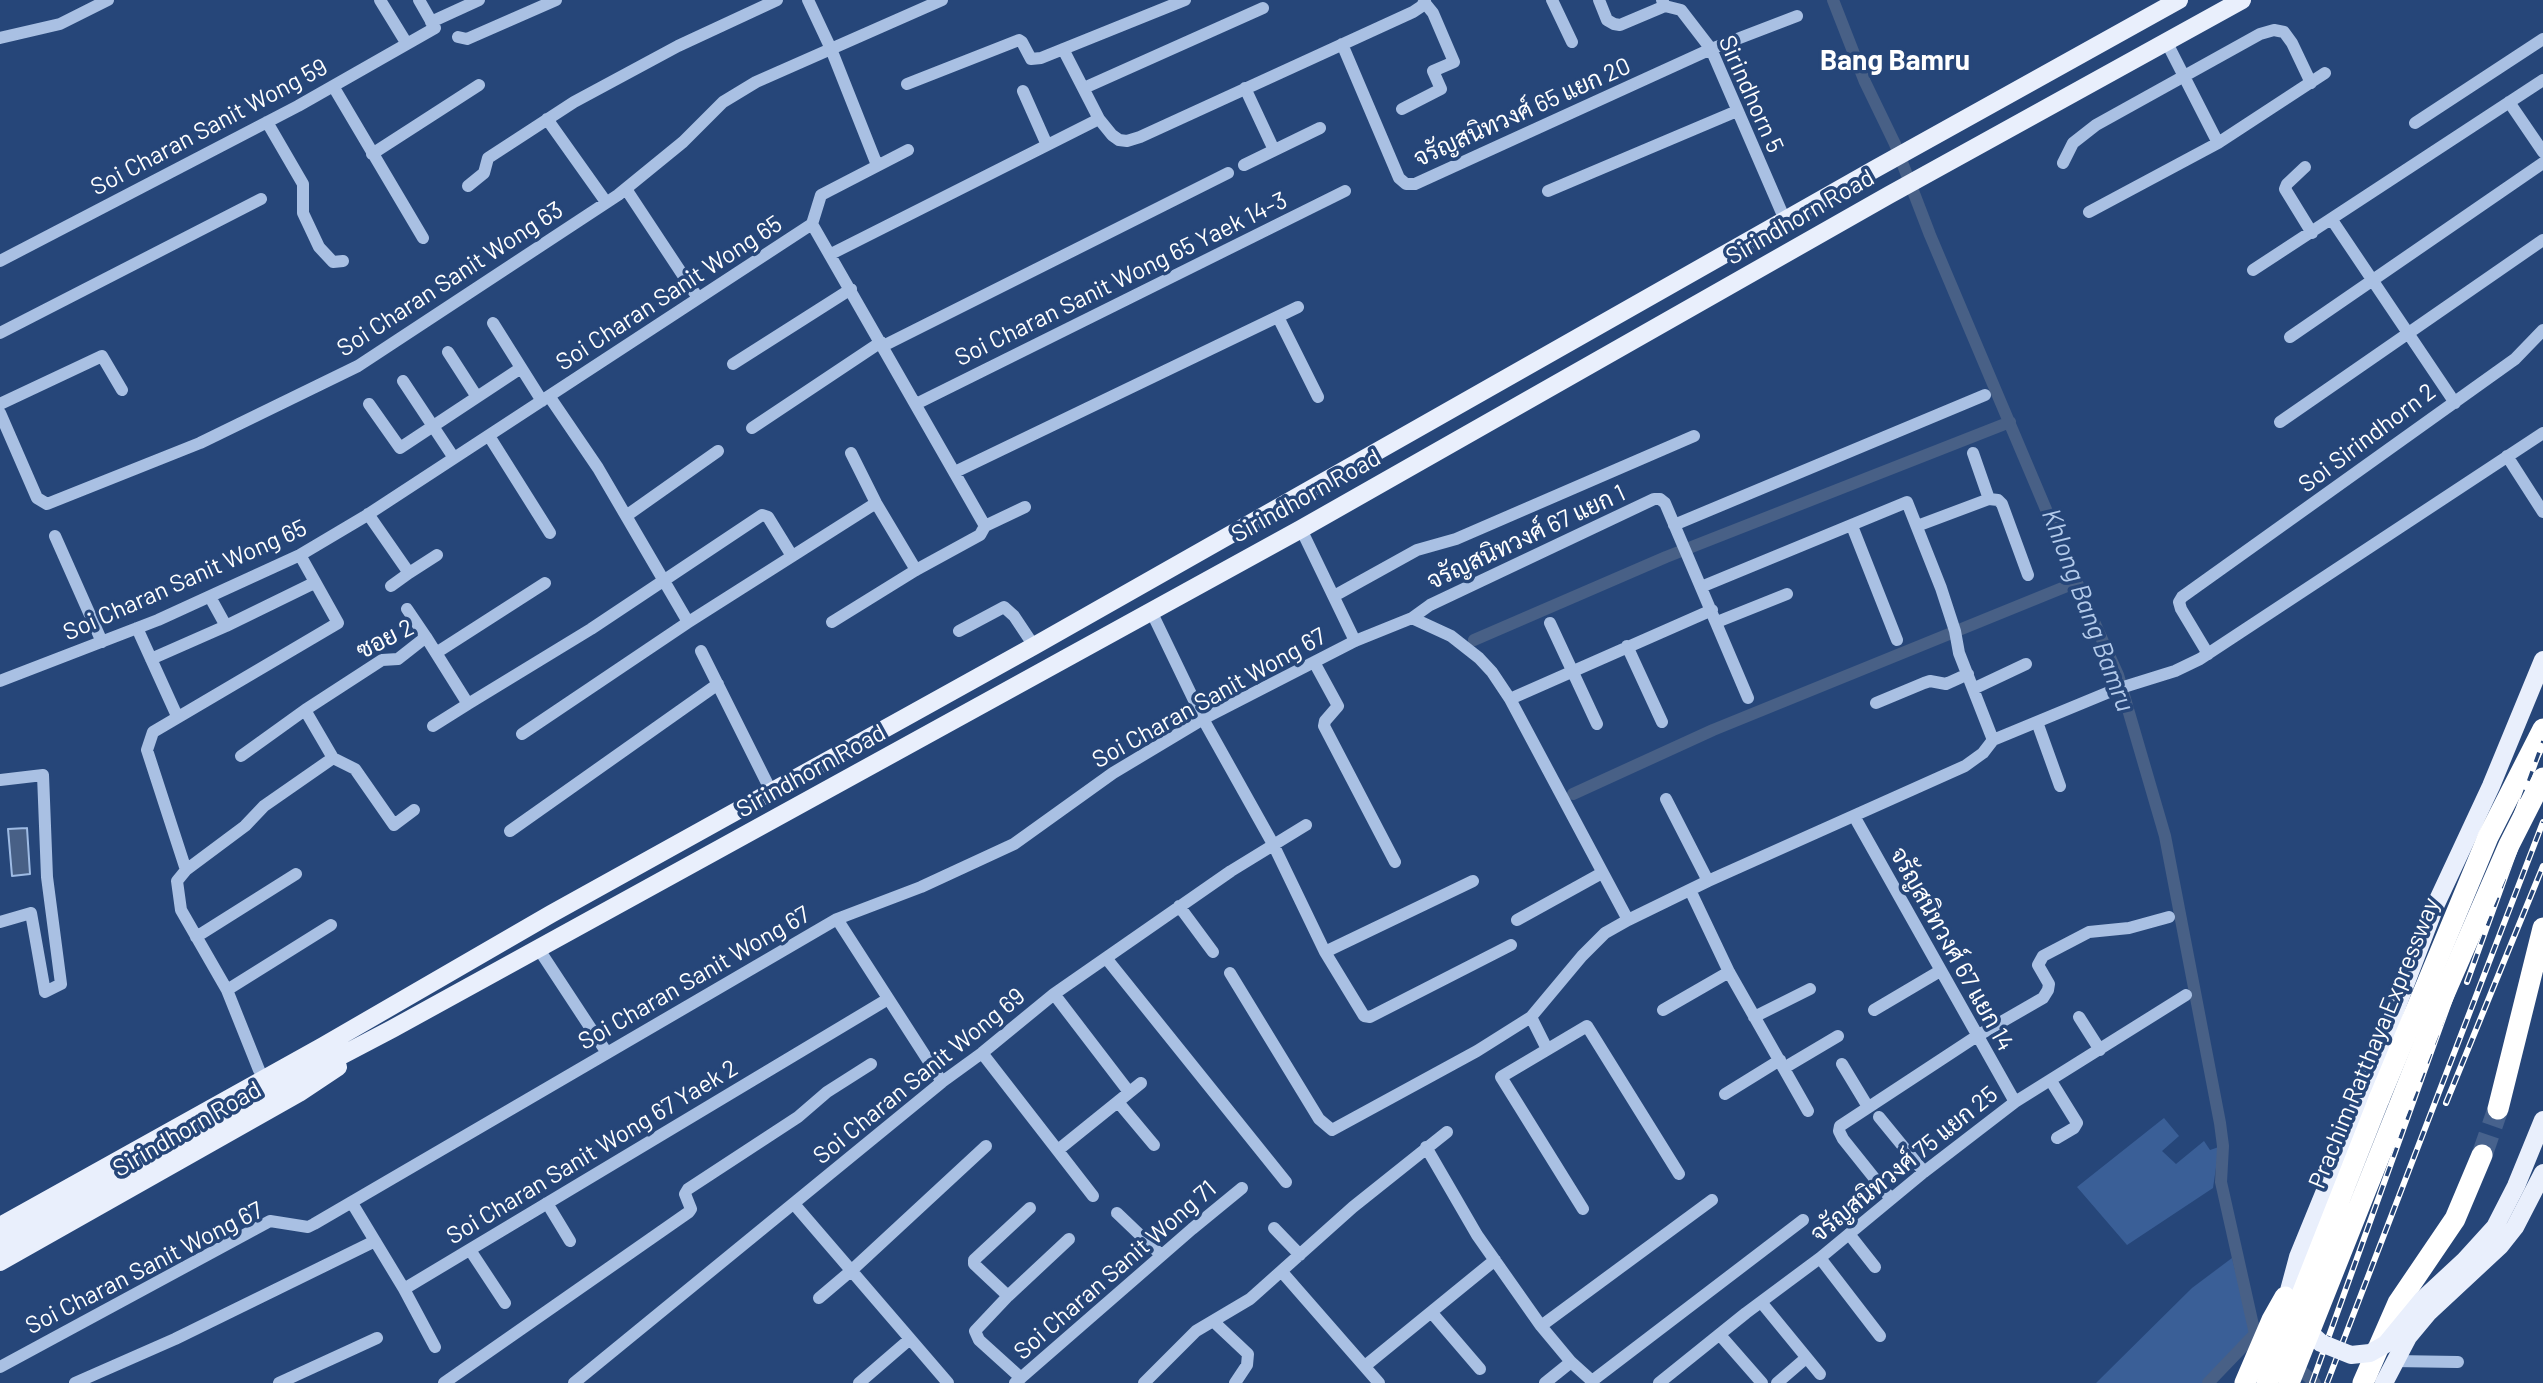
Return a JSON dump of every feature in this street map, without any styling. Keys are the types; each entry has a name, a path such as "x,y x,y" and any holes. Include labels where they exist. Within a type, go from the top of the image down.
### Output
{"highway":[{"name":"Prachim Ratthaya Expressway","path":"2266,1379 2453,917 2488,837 2543,729"},
{"name":"Prachim Ratthaya Expressway","path":"2289,1383 2444,994 2509,845 2543,778"},
{"path":"2498,1109 2543,928"},
{"path":"2371,1382 2398,1303 2455,1219 2482,1155"},
{"path":"2245,1383 2272,1320 2316,1244"}],"main road":[{"name":"Sirindhorn Road","path":"0,1243 246,1097 368,1019 551,914 1034,646 1875,169 2179,0"},
{"name":"Sirindhorn Road","path":"0,1226 246,1097 392,1028 1301,528 1889,195 2242,0"},
{"path":"1408,434 1420,461"},
{"path":"1388,446 1400,471"},
{"path":"2266,1379 2298,1257 2436,904 2491,786 2543,660"},
{"path":"2491,786 2453,902 2316,1244 2300,1324 2321,1343 2335,1350 2357,1355 2386,1344 2423,1300 2495,1227 2543,1120"},
{"name":"Sirindhorn Road","path":"0,1214 258,1070 327,1034 368,1019"},
{"name":"Sirindhorn Road","path":"0,1262 299,1093 392,1028"},
{"path":"2371,1382 2395,1361 2408,1337 2428,1313 2500,1246 2515,1227 2543,1173"}],"street":[{"path":"0,38 60,24 107,0"},
{"path":"380,0 407,44"},
{"path":"419,0 433,25"},
{"name":"Soi Charan Sanit Wong 59","path":"0,261 267,122 407,44 433,25 479,0"},
{"path":"458,37 467,39 556,0"},
{"path":"468,186 484,173 488,158 574,102 678,47 778,0"},
{"path":"808,0 831,49 877,165"},
{"name":"Soi Charan Sanit Wong 63","path":"0,414 37,498 47,504 200,443 358,366 626,189 683,142 723,102 756,82 942,0"},
{"path":"907,84 1015,41 1022,42 1027,54 1035,60 1185,0"},
{"path":"1552,0 1572,42"},
{"path":"1600,0 1607,20 1614,24 1620,24 1663,3"},
{"path":"1063,49 1099,119 1112,135 1127,141 1413,12 1425,1 1454,62 1433,71 1441,89 1402,108"},
{"name":"Sirindhorn 5","path":"1663,3 1681,10 1711,49 1785,220"},
{"path":"1084,88 1263,8"},
{"name":"จรัญสนิทวงศ์ 65 แยก 20","path":"1342,44 1399,178 1406,184 1415,184 1711,49 1797,16"},
{"path":"2063,163 2073,143 2083,133 2260,34 2274,30 2284,32 2311,83"},
{"path":"2415,123 2543,39"},
{"path":"2166,43 2218,144"},
{"path":"2089,212 2218,144 2325,73"},
{"path":"2253,270 2543,80"},
{"path":"372,154 479,85"},
{"path":"333,86 423,237"},
{"path":"1245,88 1274,150"},
{"path":"1023,91 1047,145"},
{"path":"2509,102 2543,152"},
{"path":"1548,191 1737,111"},
{"path":"547,119 606,202"},
{"path":"831,254 1099,119"},
{"path":"267,122 303,184 303,214 319,247 332,262 343,261"},
{"path":"1244,166 1320,128"},
{"path":"812,224 821,195 908,150"},
{"path":"2291,337 2543,163"},
{"path":"2305,167 2285,189 2312,233"},
{"path":"752,428 882,344 1228,173"},
{"path":"626,189 698,298"},
{"name":"Soi Charan Sanit Wong 65 Yaek 14-3","path":"916,404 1345,191"},
{"path":"0,332 261,199"},
{"name":"Soi Sirindhorn 2","path":"2208,653 2180,609 2179,602 2182,597 2455,402 2332,220"},
{"name":"Soi Charan Sanit Wong 65","path":"0,681 211,597 300,555 489,436 812,224 985,526"},
{"path":"2280,422 2543,240"},
{"path":"733,364 851,289"},
{"path":"955,472 1298,307"},
{"path":"1278,317 1318,397"},
{"path":"493,323 521,368 598,468 688,622"},
{"path":"2455,402 2515,359 2543,330"},
{"path":"448,352 477,397"},
{"path":"0,404 99,356 104,358 122,390"},
{"path":"369,404 400,448 521,368"},
{"path":"403,382 454,458"},
{"path":"1748,698 1674,526 1985,395"},
{"path":"1230,973 1319,1119 1332,1130 1477,1051 1531,1017 1605,933 1708,881 1965,766 1983,753 1993,740 2114,690 2175,671 2208,653 2543,433"},
{"path":"489,436 550,533"},
{"path":"1334,596 1417,550 1457,539 1693,436"},
{"path":"626,516 718,451"},
{"path":"851,453 876,503 916,570"},
{"path":"1973,453 1989,499"},
{"path":"2507,456 2543,512"},
{"name":"จรัญสนิทวงศ์ 67 แยก 1","path":"1412,618 1430,605 1654,499 1665,503 1674,526"},
{"path":"1917,526 1989,499 1998,500 2002,504 2028,575"},
{"path":"1701,587 1907,502 1993,740"},
{"path":"522,734 688,622 876,503"},
{"path":"832,622 916,570 980,535 985,526 1025,507"},
{"path":"368,514 409,573"},
{"path":"433,726 664,582 762,515 768,517 792,556"},
{"path":"1852,526 1896,640"},
{"path":"1301,528 1355,641"},
{"path":"55,536 102,642"},
{"path":"186,870 147,750 153,732 338,624 300,555"},
{"path":"391,586 437,555"},
{"path":"151,659 314,583"},
{"path":"436,653 545,583"},
{"path":"1510,699 1627,646 1787,594"},
{"path":"211,597 226,626"},
{"path":"958,631 1004,607 1014,616 1034,646"},
{"path":"407,610 426,637"},
{"path":"1151,611 1203,719 1273,844 1325,951 1364,1016 1370,1017 1511,945"},
{"path":"1412,618 1451,636 1492,672 1510,699 1628,920"},
{"name":"Soi Charan Sanit Wong 67","path":"0,1367 270,1221 308,1227 837,919 921,887 1014,844 1113,772 1203,719 1355,641 1412,618"},
{"path":"1550,623 1597,724"},
{"path":"137,628 177,716"},
{"name":"ซอย 2","path":"241,756 382,660 398,659 426,637 468,704"},
{"path":"1627,646 1662,722"},
{"path":"701,651 772,793"},
{"path":"1314,663 1338,706 1324,726 1395,862"},
{"path":"1973,689 2026,664"},
{"path":"1876,703 1930,681 1947,684 1968,674"},
{"path":"510,831 718,684"},
{"path":"305,710 333,758 355,769 394,825 414,810"},
{"path":"2037,722 2060,786"},
{"path":"258,1070 227,990 181,910 177,881 186,870 245,826 264,806 333,758"},
{"path":"0,780 43,775 47,877 61,984 45,992 31,914 0,922"},
{"path":"1666,799 1708,881"},
{"name":"จรัญสนิทวงศ์ 67 แยก 14","path":"1854,816 2015,1101"},
{"name":"Soi Charan Sanit Wong 69","path":"574,1383 942,1082 1054,994 1179,906 1306,825"},
{"path":"1517,920 1602,873"},
{"path":"197,937 296,874"},
{"path":"1325,951 1473,881"},
{"path":"1690,890 1729,972 1808,1111"},
{"path":"1179,906 1213,952"},
{"path":"1891,1199 1839,1131 1840,1126 1976,1036 2043,998 2049,984 2038,965 2043,956 2089,932 2129,928 2169,917"},
{"path":"837,919 942,1082"},
{"path":"227,990 331,925"},
{"path":"538,948 607,1054"},
{"path":"1106,958 1286,1182"},
{"path":"1874,1010 1940,971"},
{"path":"1663,1010 1729,972"},
{"path":"1754,1017 1810,989"},
{"path":"1054,994 1129,1093"},
{"name":"จรัญสนิทวงศ์ 75 แยก 25","path":"1661,1382 2015,1101 2186,995"},
{"name":"Soi Charan Sanit Wong 67 Yaek 2","path":"404,1290 888,999"},
{"path":"1531,1017 1547,1049"},
{"path":"2079,1017 2100,1050"},
{"path":"1583,1209 1501,1075 1590,1027 1679,1174"},
{"path":"1725,1094 1838,1036"},
{"path":"982,1053 1093,1196"},
{"path":"444,1383 689,1212 691,1209 685,1194 688,1189 798,1117 827,1092 871,1064"},
{"path":"1842,1064 1868,1107"},
{"path":"2051,1081 2077,1123 2057,1138"},
{"path":"1058,1150 1141,1083"},
{"path":"1118,1102 1154,1145"},
{"path":"1879,1116 1924,1172"},
{"path":"1144,1383 1196,1331 1250,1299 1353,1207 1447,1132"},
{"path":"819,1298 986,1146"},
{"path":"1426,1147 1477,1235 1541,1326 1571,1362 1594,1381 1803,1220"},
{"name":"Soi Charan Sanit Wong 71","path":"1018,1381 1161,1255 1242,1188"},
{"path":"1541,1326 1712,1200"},
{"path":"352,1203 435,1348"},
{"path":"547,1203 570,1241"},
{"path":"794,1204 948,1383"},
{"path":"1008,1296 974,1264 974,1260 1030,1208"},
{"path":"1117,1213 1161,1255"},
{"path":"1274,1228 1300,1255"},
{"path":"1849,1234 1875,1267"},
{"path":"1018,1381 975,1333 1008,1296 1069,1239"},
{"path":"75,1383 175,1339 375,1241"},
{"path":"470,1250 505,1303"},
{"path":"1820,1258 1880,1336"},
{"path":"1365,1366 1495,1260"},
{"path":"1282,1272 1379,1383"},
{"path":"1760,1302 1820,1374"},
{"path":"1432,1313 1480,1369"},
{"path":"1214,1322 1248,1354 1247,1365 1235,1383"},
{"path":"1720,1335 1762,1383"},
{"path":"279,1383 377,1338"},
{"path":"859,1383 910,1339"},
{"path":"1777,1383 1807,1358"},
{"path":"2395,1361 2458,1362"},
{"path":"1545,1383 1571,1362"}],"shaded area":[{"path":"27,828 30,874 12,876 8,829"},
{"path":"2164,1118 2179,1136 2162,1151 2176,1164 2204,1141 2210,1150 2219,1147 2213,1188 2127,1245 2077,1187"},
{"path":"2232,1258 2251,1332 2203,1383 2096,1383 2192,1288"}],"waterway":[{"name":"Khlong Bang Bamru","path":"1833,0 1865,82 1895,144 1930,235 2118,675 2165,836 2220,1123 2223,1146 2221,1182 2255,1334"},
{"path":"1474,640 1666,557 2010,422"},
{"path":"1573,794 1713,730 2077,582"},
{"path":"2208,1383 2255,1334"},
{"path":"2294,1364 2315,1383"}],"tunnel":[{"path":"2482,1155 2498,1109"}],"railway":[{"path":"2312,1383 2543,741"},
{"path":"2467,982 2543,772"},
{"path":"2327,1383 2543,822"},
{"path":"2446,1103 2543,866"}],"district":[{"name":"Bang Bamru","path":"1895,61"}]}
